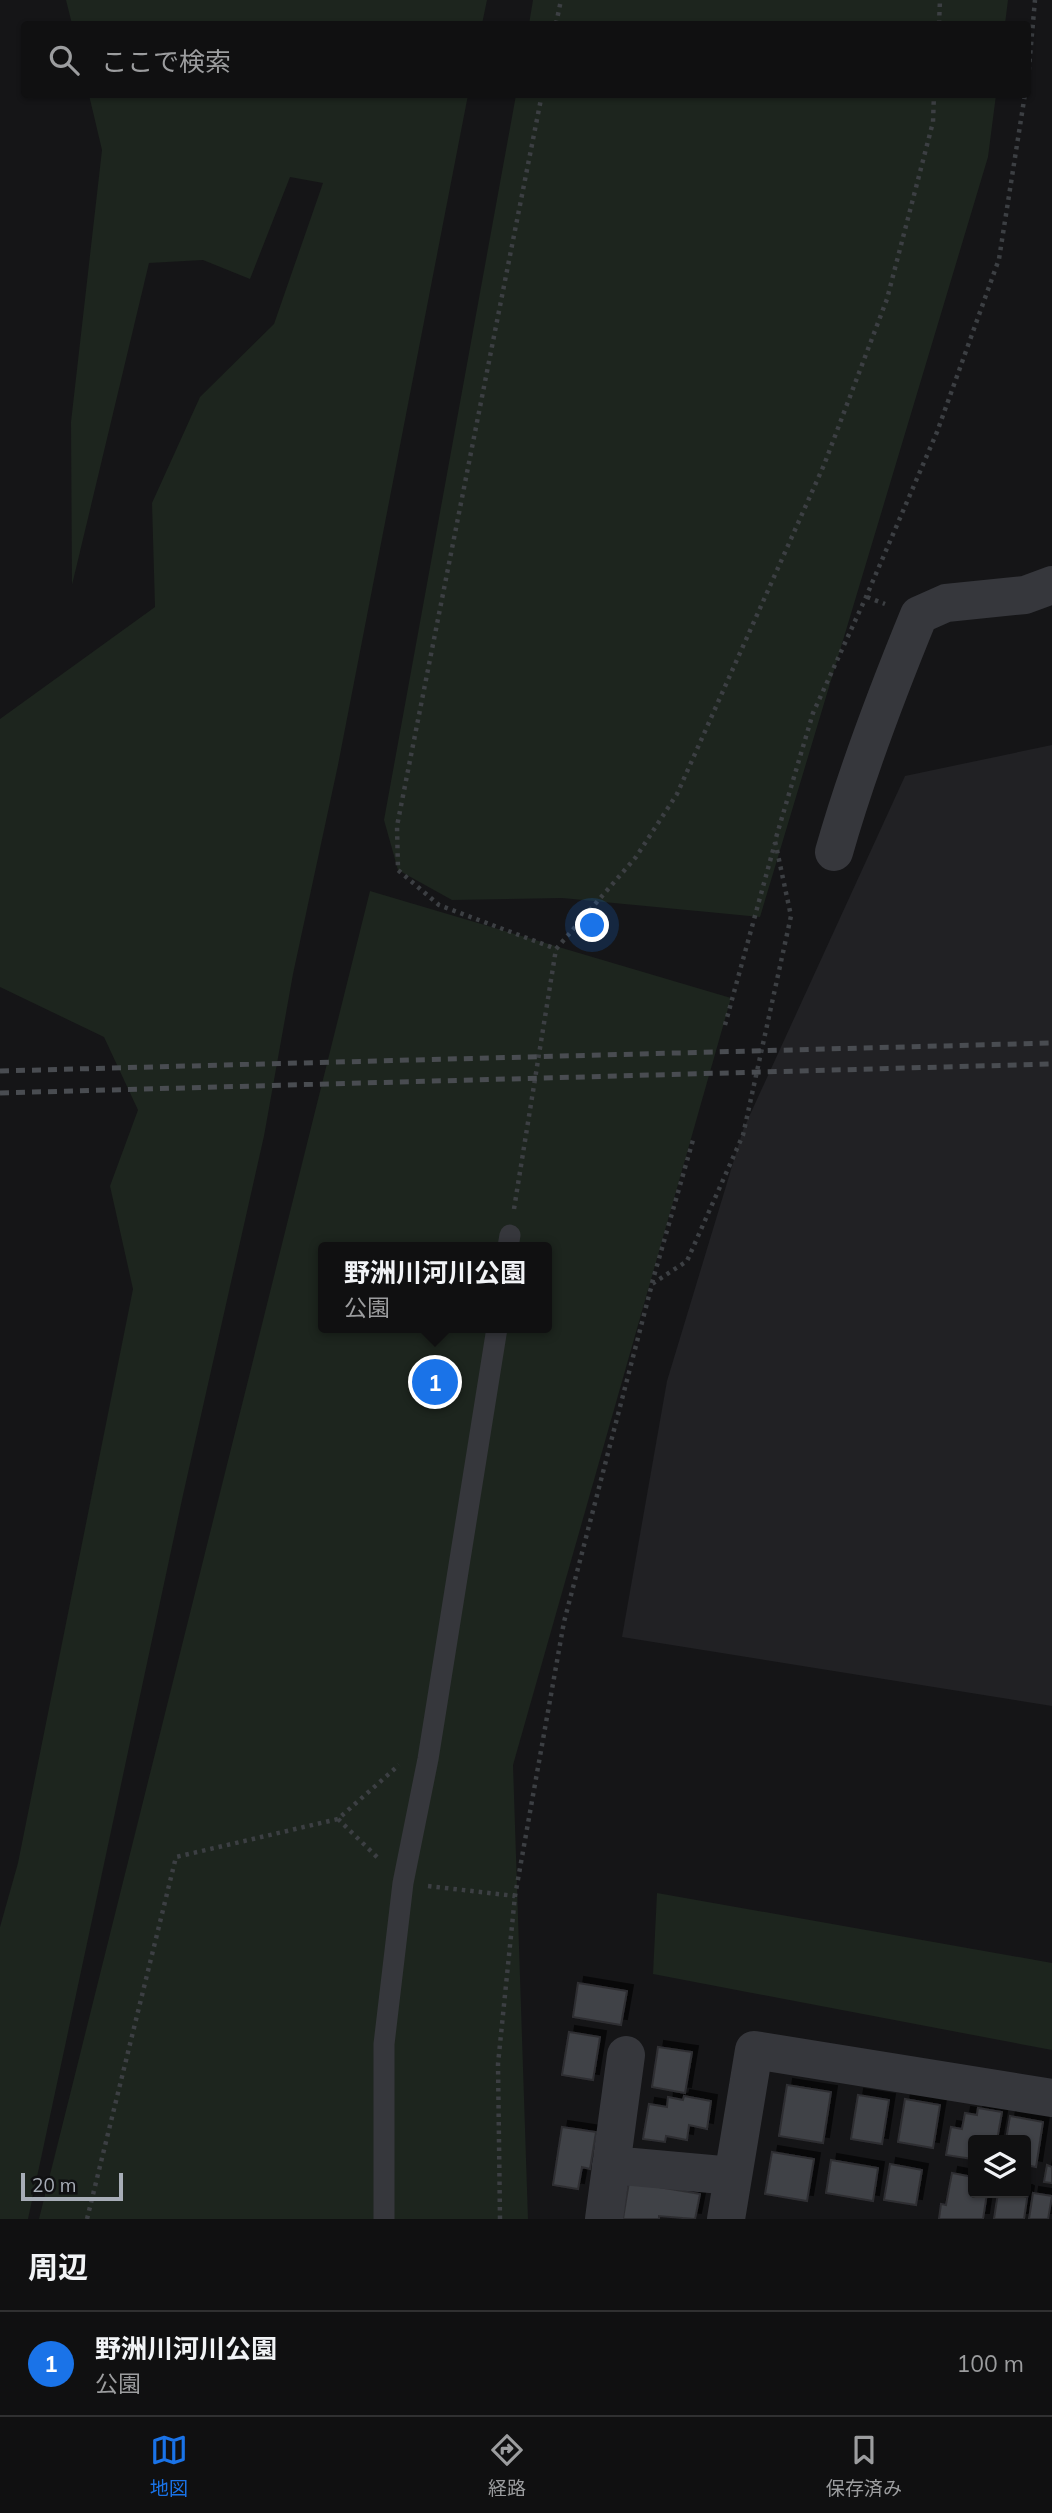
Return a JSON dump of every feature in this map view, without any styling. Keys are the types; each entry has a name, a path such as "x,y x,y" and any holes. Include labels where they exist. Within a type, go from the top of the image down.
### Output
{"street":[{"path":"834,852 852,786 919,615 946,603 1025,595 1052,585"},
{"path":"726,2219 754,2050 1052,2098"},
{"path":"604,2219 626,2055"},
{"path":"611,2165 733,2176"}],"lane":[{"path":"384,2219 384,2044 403,1883 428,1759 496,1333"}],"path":[{"path":"557,21 561,0"},
{"path":"939,21 940,0"},
{"path":"1031,40 1035,0"},
{"path":"541,98 397,826 398,870 439,905 556,949"},
{"path":"509,1241 556,949 636,858 677,794 818,478 887,299 933,122 934,98"},
{"path":"725,1025 813,713 937,432 999,259 1024,98"},
{"path":"652,1284 687,1261 743,1135 791,916 775,841"},
{"path":"500,2219 498,2064 515,1896 564,1622 692,1140"},
{"path":"87,2219 176,1857 338,1819 409,1756 428,1759"},
{"path":"338,1819 403,1883 515,1896"}],"shaded area":[{"path":"66,0 487,0 483,21 71,21"},
{"path":"533,0 1008,0 1005,21 530,21"},
{"path":"90,98 467,98 338,765 293,974 264,1136 183,1495 28,2219 0,2219 0,1927 18,1863 133,1289 110,1186 138,1110 104,1037 0,987 0,719 155,607 152,503 200,397 274,324 323,183 290,177 250,279 203,260 149,263 72,585 71,422 102,150"},
{"path":"515,98 996,98 988,157 760,917 562,898 452,900 398,870 384,820"},
{"path":"1052,745 1052,1706 622,1637 667,1381 743,1130 905,776"},
{"path":"370,891 731,998 513,1765 528,2219 39,2219"},
{"path":"657,1893 1052,1963 1052,2050 653,1974"}],"building":[{"path":"578,1983 627,1991 621,2025 573,2017"},
{"path":"569,2032 600,2037 593,2080 562,2075"},
{"path":"658,2047 692,2052 685,2093 652,2087"},
{"path":"787,2085 831,2092 823,2143 779,2136"},
{"path":"858,2095 889,2100 882,2144 851,2139"},
{"path":"684,2096 711,2101 707,2129 689,2125 687,2140 666,2136 665,2142 643,2139 649,2104 667,2107 668,2097 683,2100"},
{"path":"905,2099 940,2105 933,2148 898,2142"},
{"path":"978,2108 1002,2112 998,2135 968,2135 968,2158 946,2155 951,2127 962,2129 965,2113 977,2115"},
{"path":"1010,2116 1043,2122 1036,2167 1031,2166 1031,2135 1007,2135"},
{"path":"562,2127 596,2132 590,2169 582,2167 578,2189 553,2185"},
{"path":"772,2152 814,2159 807,2201 765,2194"},
{"path":"831,2160 878,2168 873,2201 826,2193"},
{"path":"890,2164 922,2170 916,2205 884,2200"},
{"path":"1047,2165 1052,2167 1052,2183 1044,2182"},
{"path":"952,2173 968,2176 968,2198 986,2198 983,2219 939,2219 941,2204 946,2205"},
{"path":"629,2182 700,2194 695,2219 659,2216 659,2219 623,2219"},
{"path":"1033,2193 1052,2196 1048,2219 1029,2219"},
{"path":"997,2198 1027,2198 1024,2219 994,2219"}],"railway":[{"path":"0,1071 1052,1043"},
{"path":"0,1093 1052,1064"}],"place":[{"name":"野洲川河川公園","path":"435,1382"}]}
